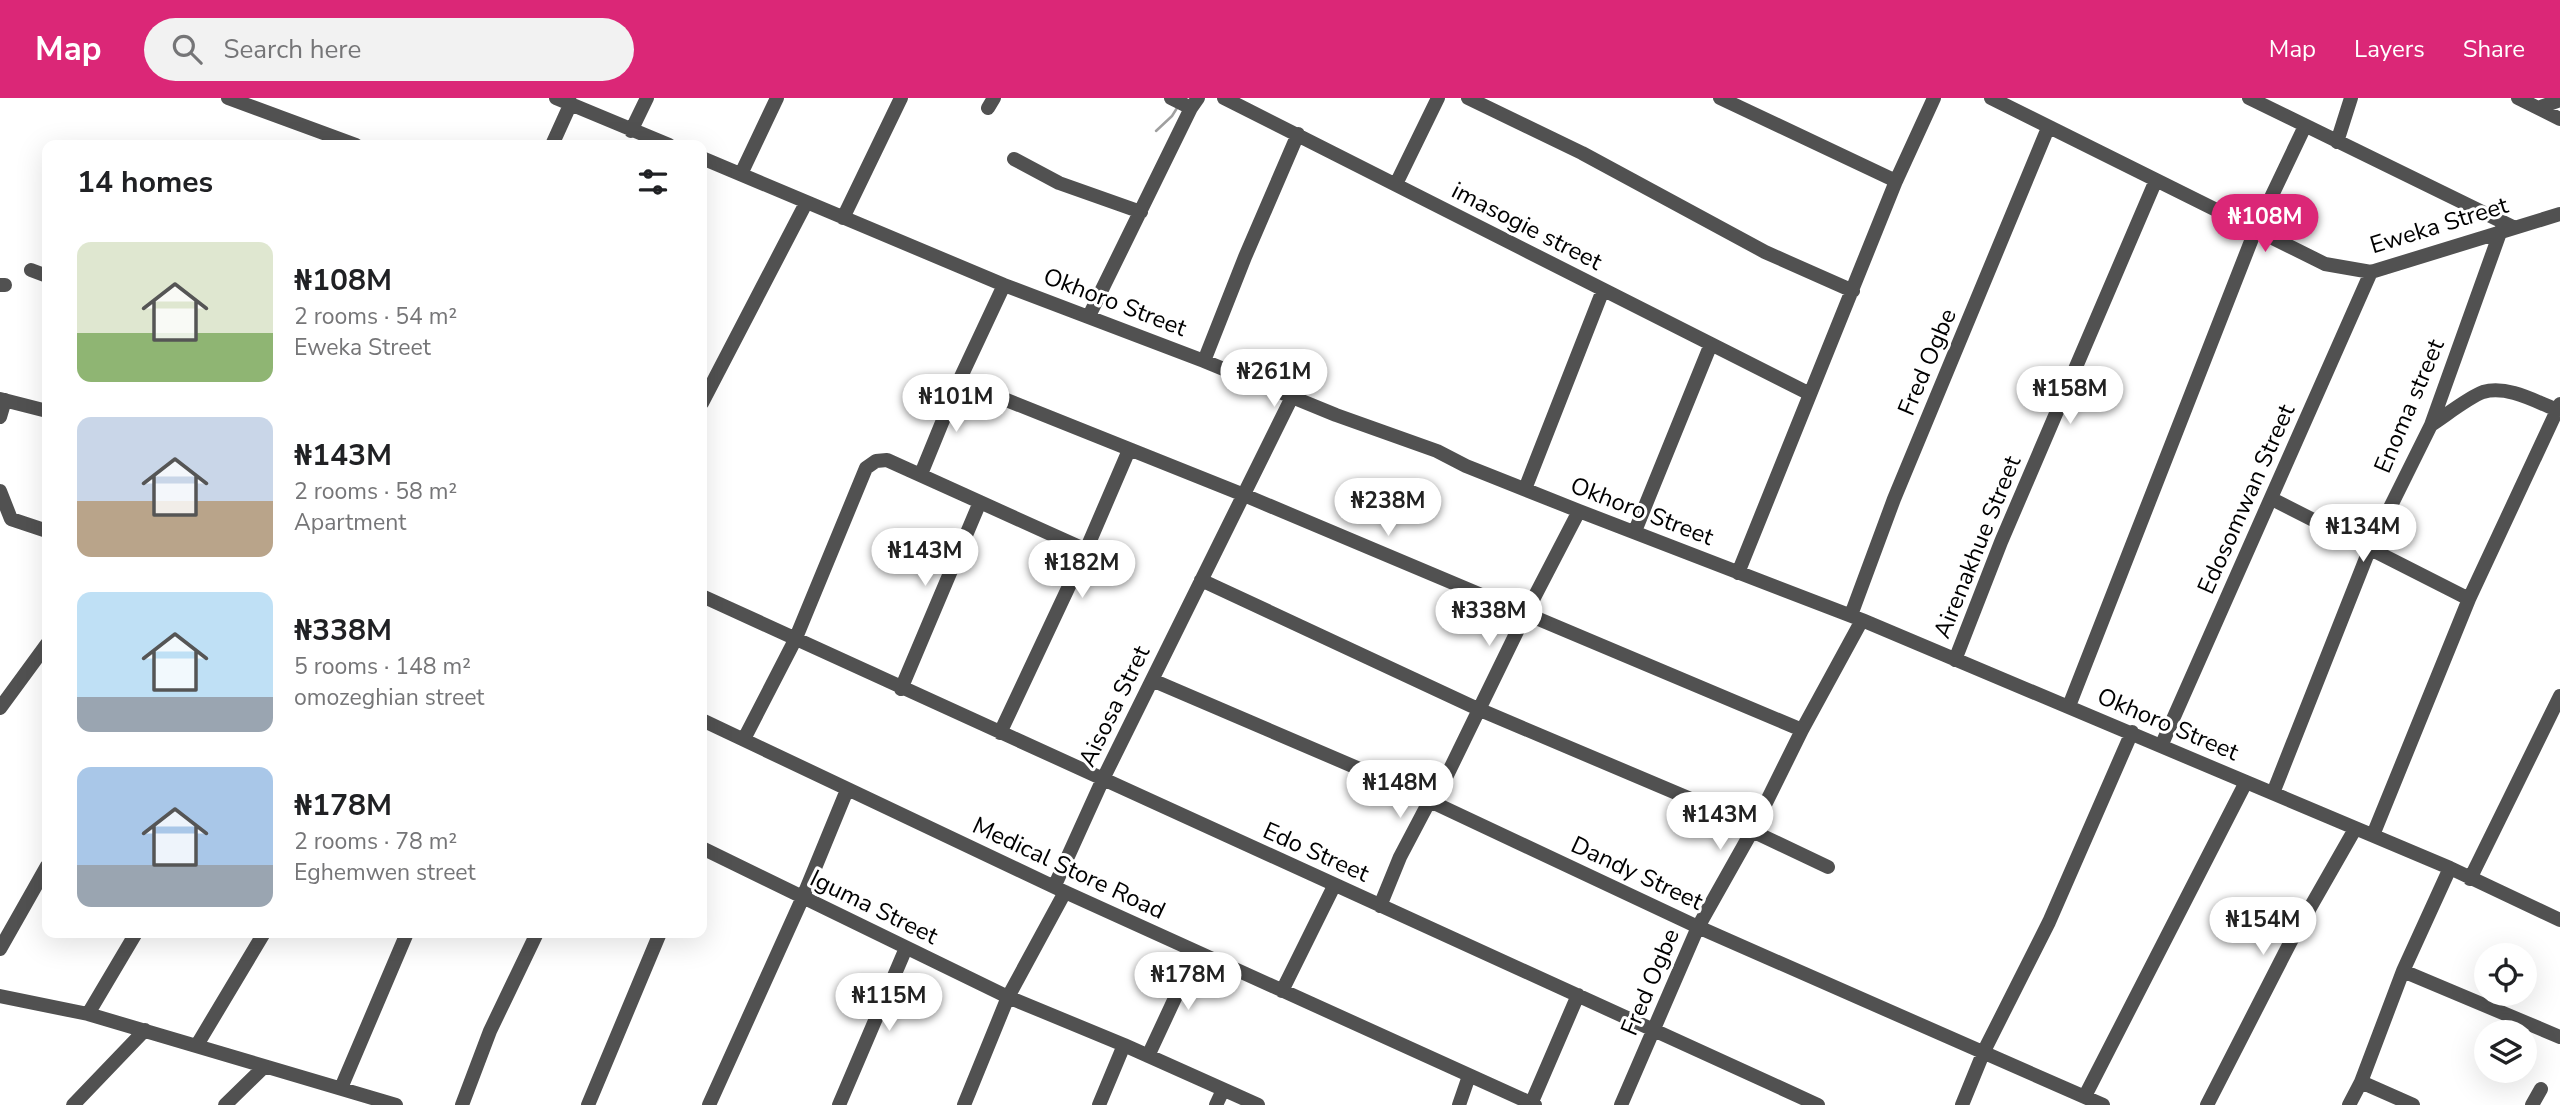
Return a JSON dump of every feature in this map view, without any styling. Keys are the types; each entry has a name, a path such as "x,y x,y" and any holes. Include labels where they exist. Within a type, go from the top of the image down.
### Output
{"street":[{"path":"228,98 342,140"},
{"path":"556,98 655,140"},
{"path":"631,131 647,98"},
{"path":"741,174 777,98"},
{"path":"843,218 901,98"},
{"path":"1089,316 1194,103 1171,98"},
{"name":"imasogie street","path":"1224,98 1810,394"},
{"path":"1395,184 1438,98"},
{"path":"1468,98 1582,153 1765,252 1853,291"},
{"path":"1720,98 1896,181"},
{"path":"1738,573 1896,181 1934,98"},
{"path":"2249,98 2507,228"},
{"path":"2337,142 2351,98"},
{"path":"2518,98 2560,119"},
{"name":"Eweka Street","path":"1997,100 2048,128 2325,264 2371,272 2507,228 2560,214"},
{"path":"2538,108 2560,100"},
{"path":"554,140 571,103"},
{"path":"2069,706 2255,231 2305,126"},
{"name":"Fred Ogbe","path":"1621,1105 1698,927 1752,831 1856,617 1894,499 2048,128"},
{"path":"1204,361 1298,134"},
{"path":"1014,159 1059,183 1141,212"},
{"name":"Okhoro Street","path":"707,160 1004,285 1437,451 1466,466 1579,511 1856,617 2162,744 2450,868 2560,920"},
{"name":"Airenakhue Street","path":"1955,660 2007,530 2156,180"},
{"path":"707,393 806,203"},
{"name":"Enoma street","path":"2273,793 2370,548 2431,425 2507,228"},
{"path":"31,270 42,274"},
{"name":"Edosomwan Street","path":"2162,744 2371,272"},
{"path":"921,474 959,381 1004,285"},
{"path":"1525,489 1602,290"},
{"path":"1635,531 1711,344"},
{"path":"959,381 1244,495 1802,730"},
{"path":"2373,835 2469,599 2559,407 2519,394 2488,391 2473,397 2431,425"},
{"name":"Aisosa Stret","path":"964,1105 1008,997 1060,889 1102,779 1293,397"},
{"path":"0,417 3,399 42,410"},
{"path":"1000,733 1086,550 1129,450"},
{"path":"744,739 795,640 866,468 876,461 887,460 921,474 1086,550"},
{"path":"0,491 11,519 42,529"},
{"path":"2272,499 2469,599"},
{"path":"901,688 981,502"},
{"path":"1380,906 1400,857 1432,801 1579,511"},
{"path":"1201,580 1478,709 1700,803 1828,867"},
{"name":"Edo Street","path":"707,598 1818,1105"},
{"path":"0,708 42,651"},
{"name":"Dandy Street","path":"1152,680 1432,801 1698,927 2103,1105"},
{"path":"2470,879 2560,696"},
{"name":"Medical Store Road","path":"707,722 1196,953 1533,1104"},
{"path":"1962,1105 1984,1051 2049,922 2132,733"},
{"path":"2085,1096 2246,782"},
{"path":"709,1105 848,790"},
{"path":"2207,1105 2291,941 2355,829"},
{"name":"Iguma Street","path":"707,850 1008,997 1258,1105"},
{"path":"2349,1105 2361,1082 2403,971 2450,868"},
{"path":"0,949 42,875"},
{"path":"1282,991 1334,886"},
{"path":"88,1014 133,938"},
{"path":"197,1045 261,938"},
{"path":"341,1088 405,938"},
{"path":"462,1105 489,1031 535,938"},
{"path":"588,1105 658,938"},
{"path":"839,1105 906,948"},
{"path":"1149,1056 1196,953"},
{"path":"2403,971 2560,1037"},
{"path":"1533,1104 1578,995"},
{"path":"0,996 88,1014 396,1105"},
{"path":"73,1105 145,1030"},
{"path":"1099,1105 1124,1045"},
{"path":"225,1105 264,1067"},
{"path":"1459,1105 1469,1076"},
{"path":"2361,1082 2413,1105"},
{"path":"2532,1105 2541,1089"},
{"path":"1216,1105 1223,1090"}],"waterway":[{"path":"1156,131 1177,108"}]}
